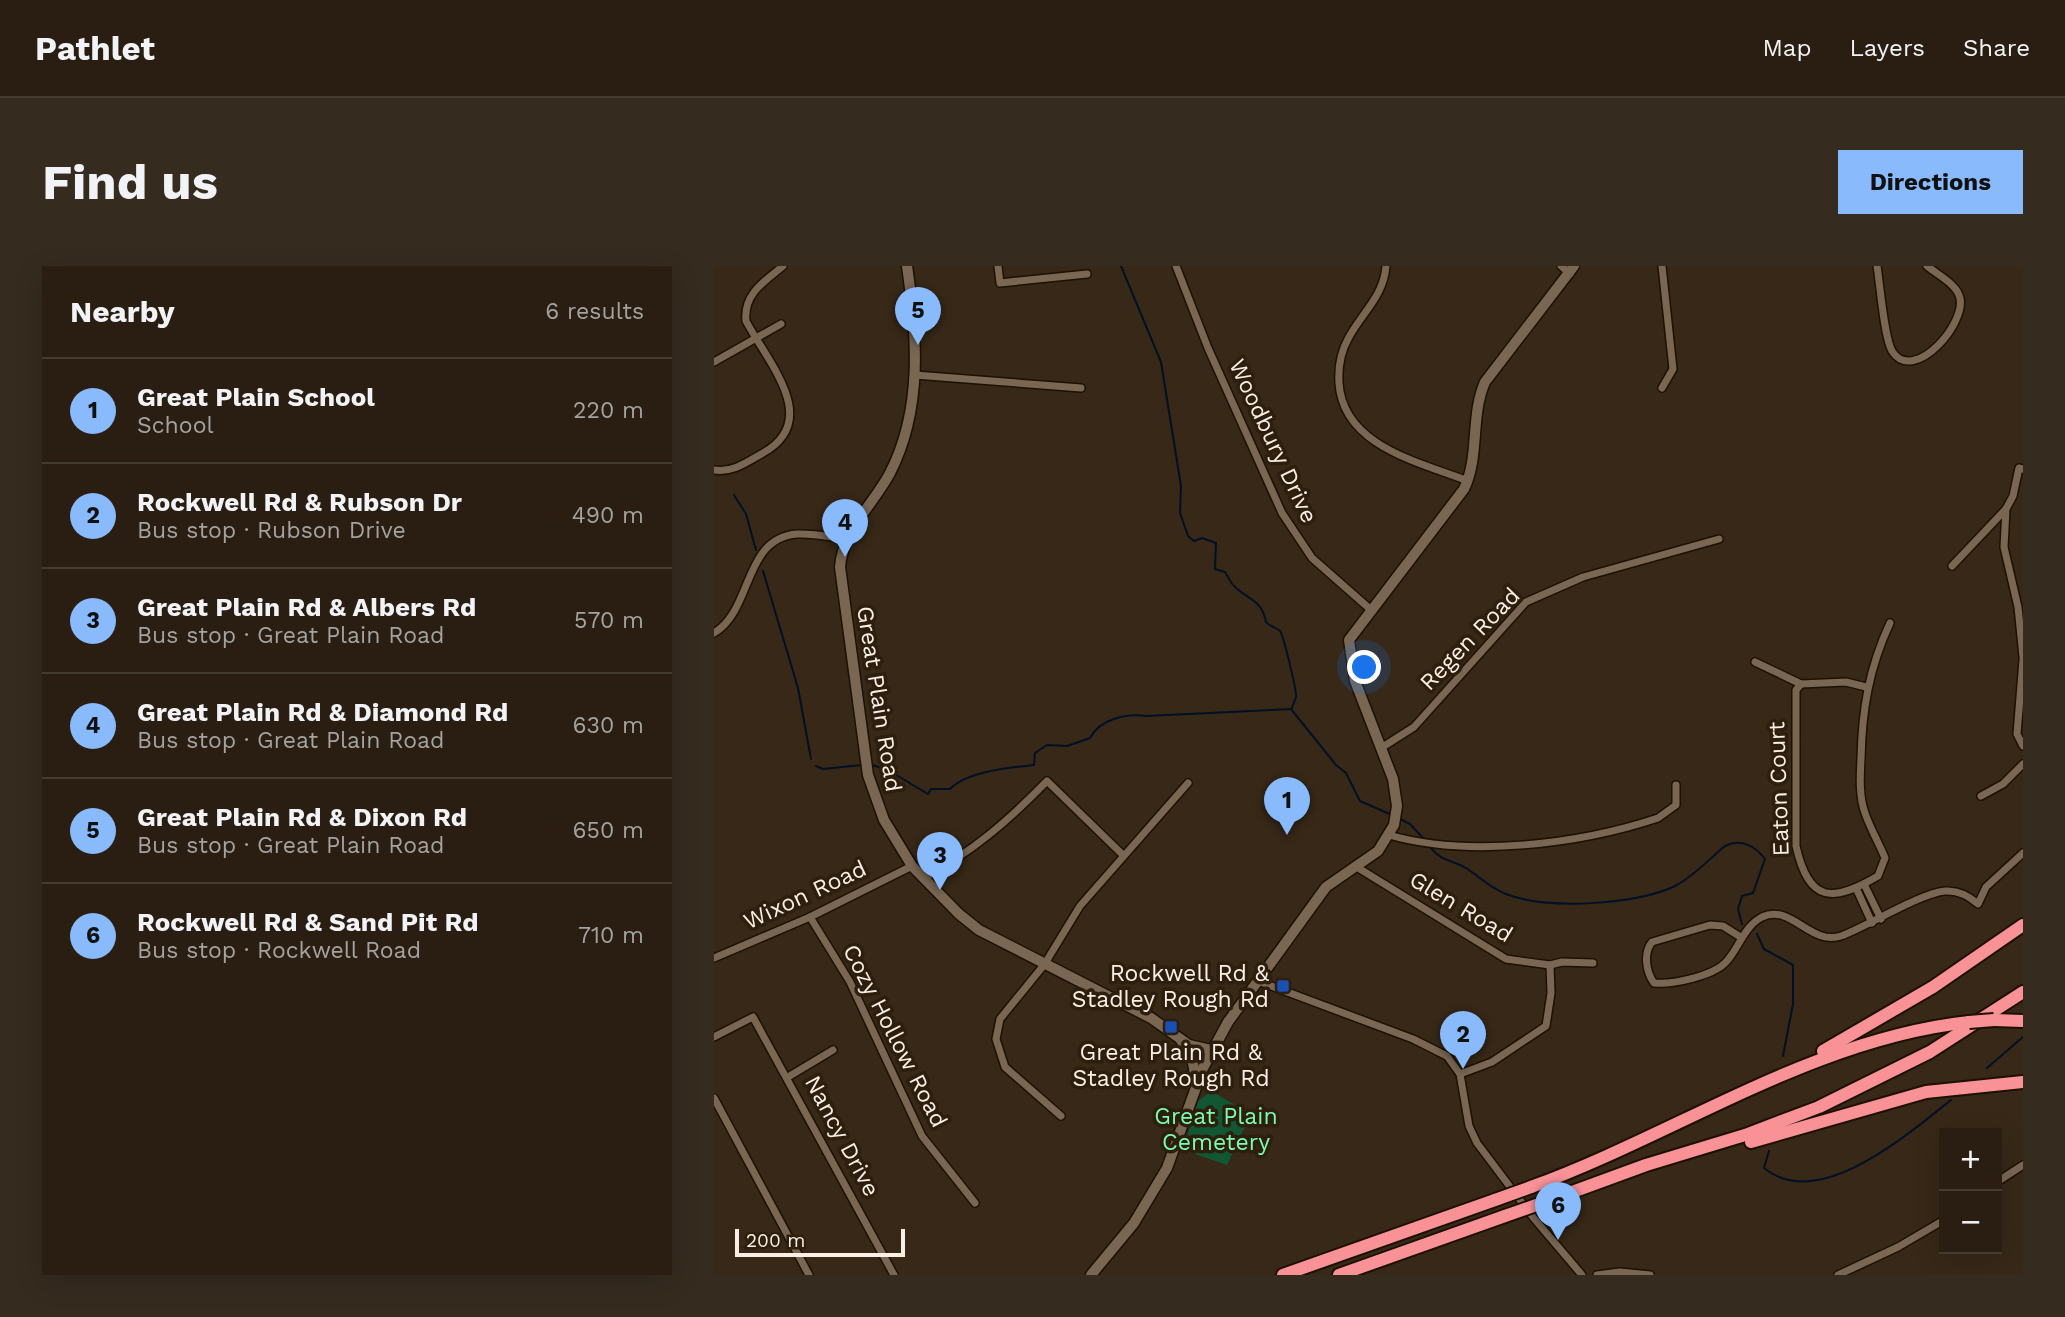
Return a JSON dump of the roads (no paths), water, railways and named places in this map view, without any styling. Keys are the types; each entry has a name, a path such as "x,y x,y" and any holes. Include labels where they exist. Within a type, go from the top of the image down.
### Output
{"highway":[{"path":"1720,1104 1852,1036 1957,970 2023,923"},
{"path":"1339,1275 1646,1165 1755,1132 1819,1107 1930,1052 2023,992"},
{"path":"1283,1275 1531,1187 1864,1043 1914,1030 1969,1022 2023,1021"},
{"path":"1547,1201 1906,1097 1957,1087 2023,1082"}],"main road":[{"name":"Great Plain Road","path":"908,266 915,374 912,410 897,457 882,487 846,539 840,567 868,775 881,814 912,866 970,924 1044,965 1151,1018 1181,1039 1204,1050 1211,1050"},
{"path":"1091,1275 1134,1223 1167,1167 1211,1050 1326,887 1378,851 1390,835 1396,817 1393,779 1355,681 1349,653 1352,631 1468,481 1479,400 1485,382 1572,270"},
{"path":"1181,1039 1193,1063 1196,1085"}],"street":[{"path":"714,470 735,469 780,444 791,423 792,408 788,398 746,321 747,300 783,266"},
{"path":"998,266 1000,283 1087,274"},
{"name":"Woodbury Drive","path":"1176,266 1208,348 1282,513 1312,558 1370,609"},
{"path":"1386,266 1381,289 1343,349 1338,371 1339,393 1346,412 1360,431 1383,447 1468,481"},
{"path":"1560,266 1572,270"},
{"path":"1662,266 1673,369 1662,388"},
{"path":"1877,266 1892,350 1903,361 1911,363 1921,359 1948,334 1961,307 1955,288 1927,266"},
{"path":"714,362 781,324"},
{"path":"915,374 1081,388"},
{"path":"1952,566 2006,509 2013,496 2019,468 2023,469"},
{"path":"2013,496 2023,496"},
{"path":"2006,509 2004,547 2018,607 2023,658 2017,734 2023,746"},
{"path":"714,634 735,616 754,566 765,550 777,540 799,534 846,539"},
{"name":"Regen Road","path":"1381,748 1414,727 1526,602 1583,577 1719,540"},
{"name":"Eaton Court","path":"1801,684 1797,691 1796,833 1801,870 1809,883 1820,893 1838,895 1878,876 1885,858 1864,811 1860,778 1866,687 1876,653 1890,623"},
{"path":"1755,662 1801,684 1846,682 1866,687"},
{"path":"1981,796 2003,784 2023,764"},
{"path":"923,879 974,850 1010,820 1047,781 1123,855"},
{"path":"1061,1116 1012,1076 1000,1059 996,1038 1004,1011 1044,965 1080,906 1188,783"},
{"path":"1390,835 1461,848 1529,844 1639,825 1658,818 1676,805 1676,785"},
{"path":"1742,937 1723,926 1710,925 1652,942 1647,956 1650,976 1654,983 1664,984 1717,970 1727,962 1742,937 1763,917 1785,916 1823,938 1834,938 1947,891 1963,894 1979,904 1986,887 2023,853"},
{"name":"Wixon Road","path":"714,958 810,917 912,866"},
{"name":"Glen Road","path":"1355,866 1506,958 1550,965 1562,962 1593,963"},
{"path":"1864,884 1881,919"},
{"path":"1856,888 1872,923"},
{"name":"Cozy Hollow Road","path":"810,917 850,982 922,1136 975,1203"},
{"path":"1460,1074 1492,1062 1546,1026 1551,993 1550,965"},
{"path":"1258,981 1438,1049 1453,1062 1460,1074 1469,1126 1477,1143 1509,1187 1582,1275"},
{"name":"Nancy Drive","path":"714,1037 753,1017 894,1275"},
{"path":"788,1077 833,1050"},
{"path":"714,1098 809,1275"},
{"path":"2002,1179 2023,1165"},
{"path":"1838,1275 1898,1247 1939,1223"},
{"path":"1597,1275 1620,1272 1650,1275"}],"waterway":[{"path":"1121,266 1161,362 1181,486 1180,513 1188,536 1194,541 1202,538 1216,543 1215,569 1225,572 1234,586 1258,605 1266,622 1280,631 1296,693 1292,708"},
{"path":"734,495 746,514 756,550"},
{"path":"763,571 798,688 811,759"},
{"path":"872,765 888,770 928,794 931,789 950,789 977,774 1034,765 1035,753 1047,745 1067,746 1090,738 1100,726 1122,717 1291,709 1336,765 1346,773 1360,801 1392,815"},
{"path":"816,766 823,769 862,765"},
{"path":"1400,819 1410,824 1425,840"},
{"path":"1430,847 1439,856 1461,865 1506,894 1523,899 1567,904 1638,898 1658,892 1688,878 1725,846 1742,843 1757,850 1765,859 1753,893 1742,896 1738,909 1742,924"},
{"path":"1757,934 1764,949 1793,965 1793,1004 1783,1056"},
{"path":"1987,1068 2023,1037"},
{"path":"1769,1151 1764,1168 1786,1179 1810,1181 1836,1175 1862,1164 1887,1148 1951,1100"}],"place":[{"name":"Great Plain Rd & Dixon Rd","path":"918,345"},
{"name":"Great Plain Rd & Diamond Rd","path":"845,557"},
{"name":"Great Plain School","path":"1287,835"},
{"name":"Great Plain Rd & Albers Rd","path":"940,890"},
{"name":"Rockwell Rd & Stadley Rough Rd","path":"1283,986"},
{"name":"Great Plain Rd & Stadley Rough Rd","path":"1171,1027"},
{"name":"Rockwell Rd & Rubson Dr","path":"1463,1069"},
{"name":"Rockwell Rd & Sand Pit Rd","path":"1558,1240"}],"park label":[{"name":"Great Plain Cemetery","path":"1216,1129"}]}
